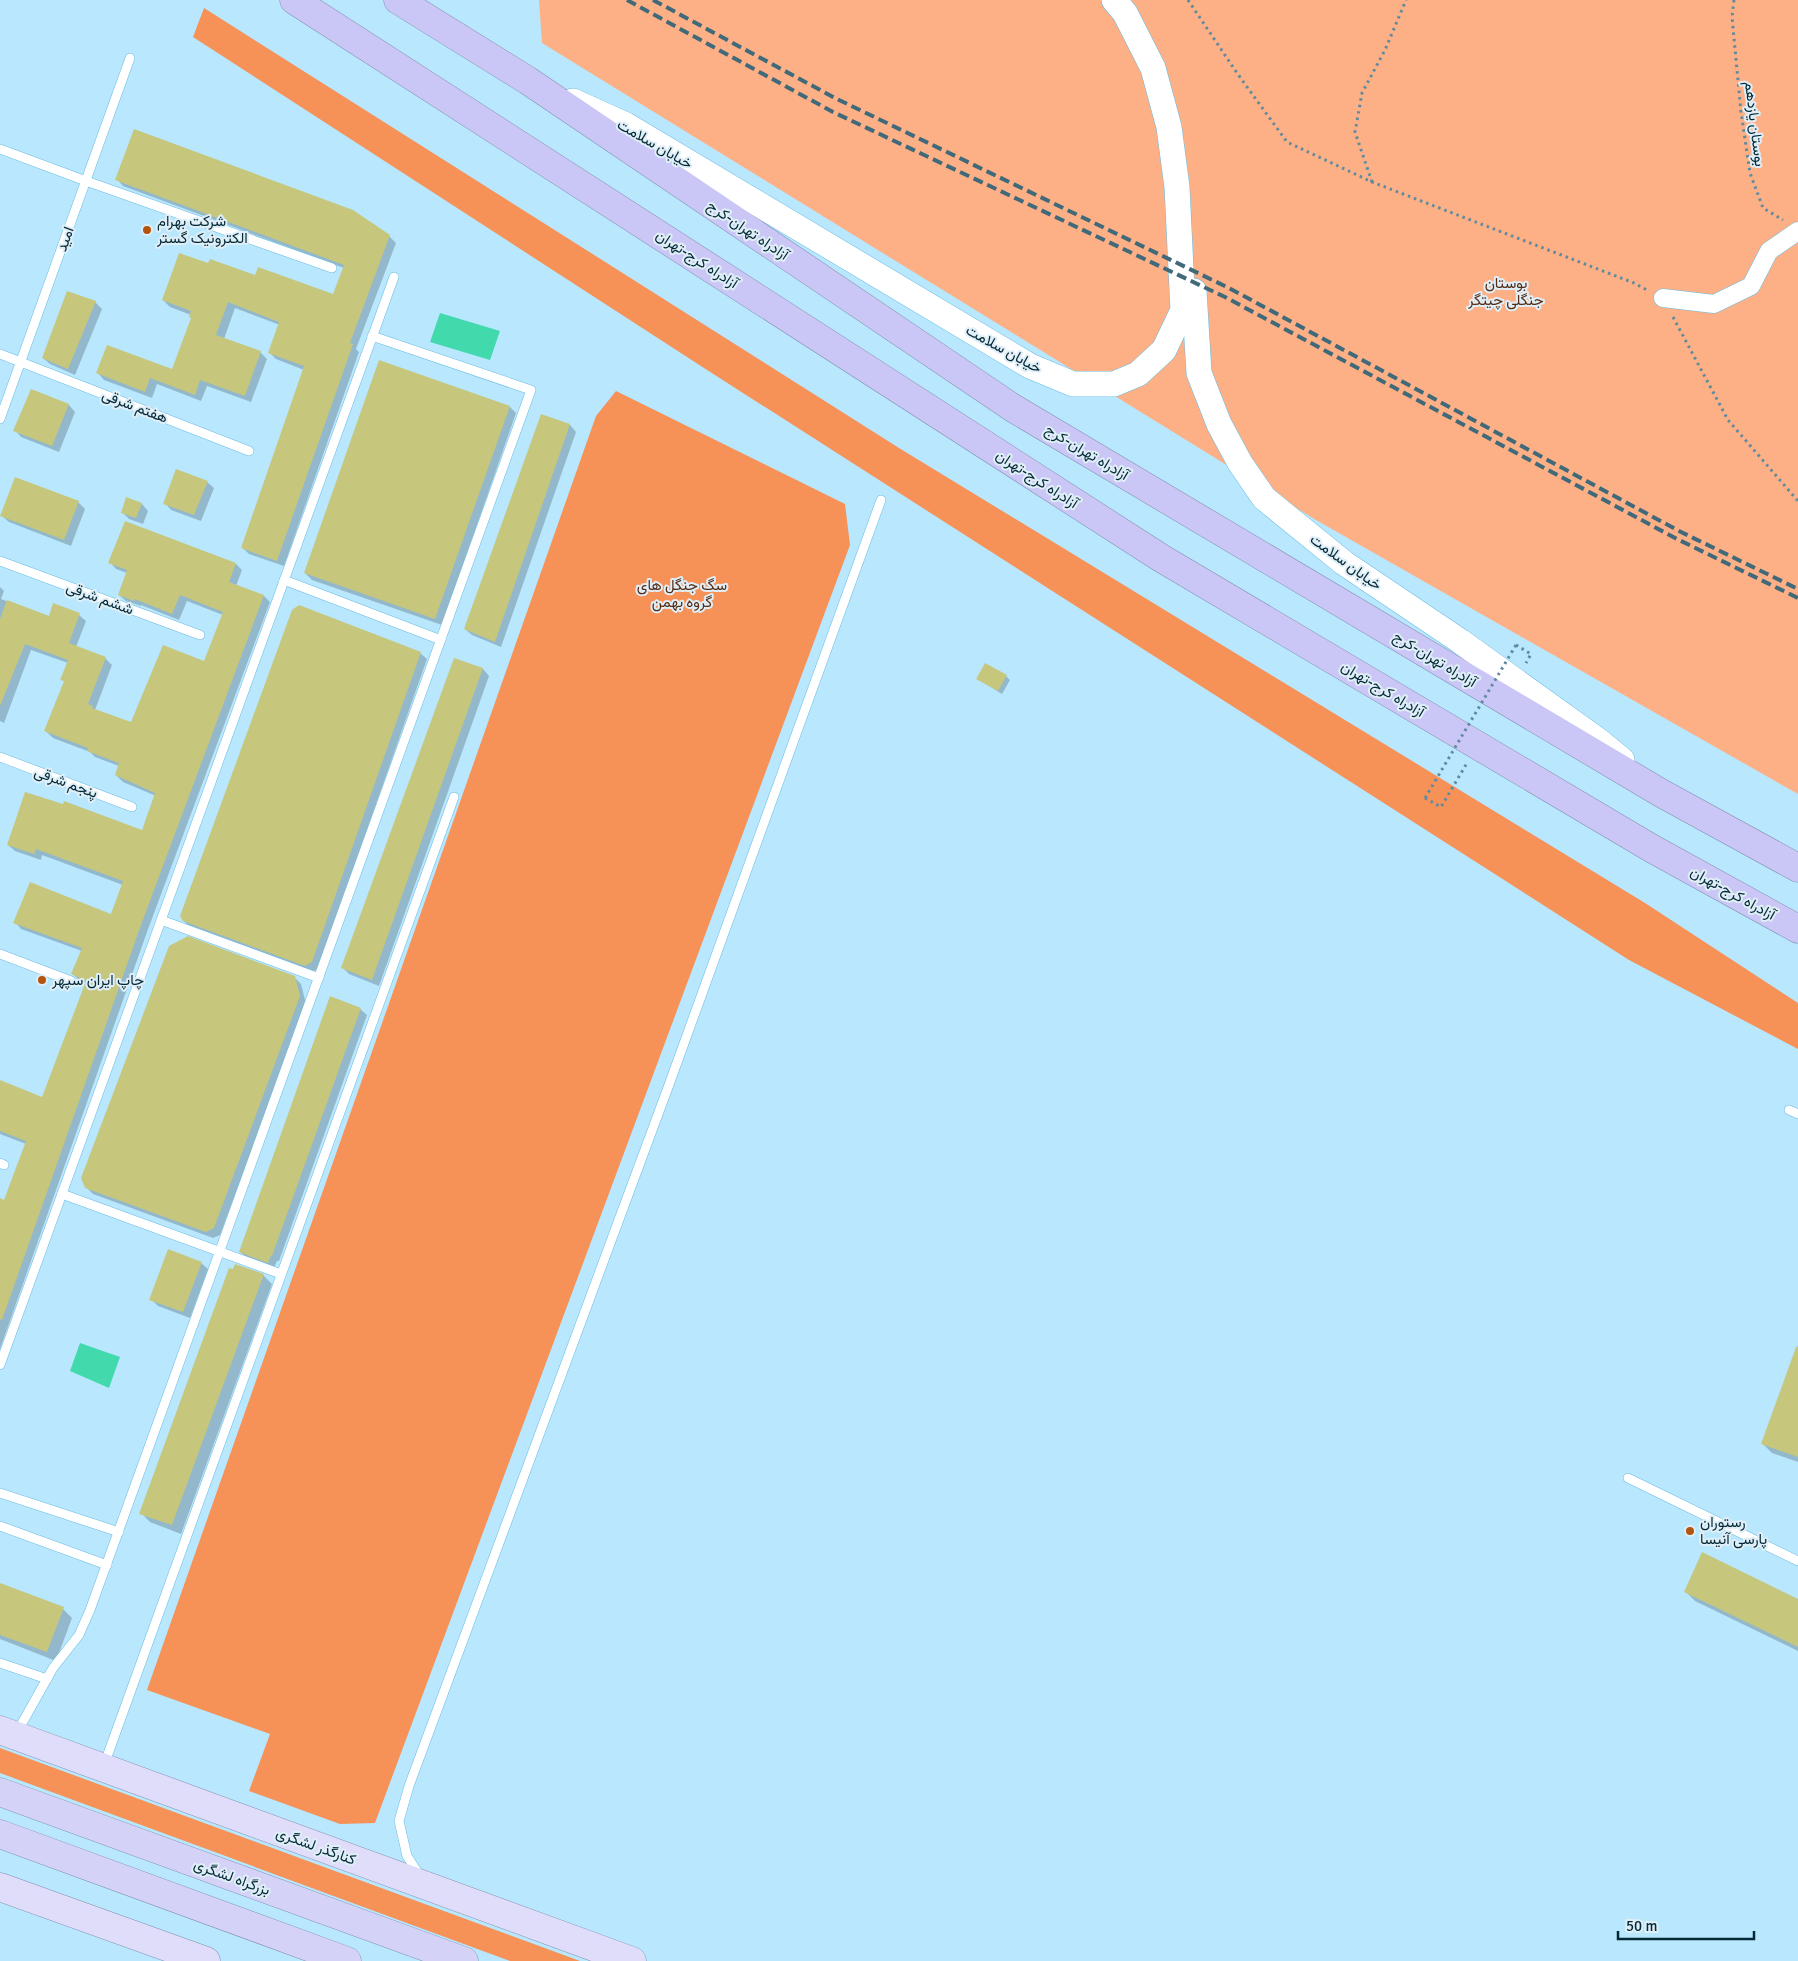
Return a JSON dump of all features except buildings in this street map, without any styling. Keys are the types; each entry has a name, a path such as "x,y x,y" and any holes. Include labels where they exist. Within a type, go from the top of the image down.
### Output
{"highway":[{"name":"آزادراه کرج-تهران","path":"294,0 1161,558 1652,848 1798,929"},
{"name":"آزادراه تهران-کرج","path":"398,0 527,80 1013,408 1661,793 1798,868"},
{"name":"بزرگراه لشگری","path":"0,1792 464,1961"},
{"path":"0,1834 348,1961"}],"main road":[{"name":"خیابان سلامت","path":"527,80 626,125 1030,366 1073,384 1114,384 1138,374 1164,350 1184,310 1177,187 1169,128 1153,68 1125,13 1114,0"},
{"name":"خیابان سلامت","path":"1130,0 1159,53 1179,108 1187,159 1199,373 1219,424 1240,463 1264,498 1344,563 1460,640 1599,741 1661,793"},
{"name":"کنارگذر لشگری","path":"8,1733 632,1961"},
{"path":"0,1887 206,1961"}],"street":[{"path":"1664,298 1714,304 1751,286 1769,251 1791,226"}],"lane":[{"name":"امید","path":"0,419 130,58"},
{"path":"0,149 332,268"},
{"path":"0,1365 394,276"},
{"path":"8,1733 64,1653 79,1636 107,1565 531,390 372,336"},
{"name":"هفتم شرقی","path":"0,354 248,450"},
{"path":"428,1886 407,1856 398,1821 881,500"},
{"name":"ششم شرقی","path":"0,560 200,635"},
{"path":"284,580 441,640"},
{"name":"پنجم شرقی","path":"0,757 132,806"},
{"path":"103,1768 454,796"},
{"path":"161,920 319,978"},
{"path":"0,954 70,981"},
{"path":"1789,1110 1798,1114"},
{"path":"62,1194 282,1274"},
{"path":"1628,1478 1798,1561"},
{"path":"0,1493 119,1532"},
{"path":"0,1526 107,1565"},
{"path":"0,1663 47,1679"}],"path":[{"path":"1188,0 1237,73 1287,142 1372,182 1634,283 1664,298 1728,420 1798,502"},
{"path":"1372,182 1356,132 1362,92 1385,50 1406,0"},
{"name":"بوستان یازدهم","path":"1734,0 1732,17 1741,112 1750,173 1763,208 1791,226"},
{"path":"1478,745 1441,807 1425,798 1516,645 1531,654"}],"green space":[{"name":"بوستان جنگلی چیتگر","path":"539,0 1798,0 1798,794 1316,520 542,43"},
{"path":"204,8 899,448 1645,903 1798,1003 1798,1049 1629,960 704,368 193,37"},
{"name":"سگ جنگل های گروه بهمن","path":"616,391 845,504 850,545 375,1823 340,1824 249,1791 270,1734 147,1690 596,416"},
{"path":"0,1748 580,1961 510,1961 0,1773"}],"shaded area":[{"path":"440,313 500,331 490,360 430,342"},
{"path":"80,1343 120,1357 109,1388 70,1371"}],"railway":[{"path":"627,0 833,112 1225,297 1677,539 1798,598"},
{"path":"653,0 835,98 1229,288 1679,531 1798,589"}],"place":[{"name":"شرکت بهرام الکترونیک گستر","path":"147,230"},
{"name":"چاپ ایران سپهر","path":"42,980"},
{"name":"رستوران پارسی آنیسا","path":"1690,1531"}]}
